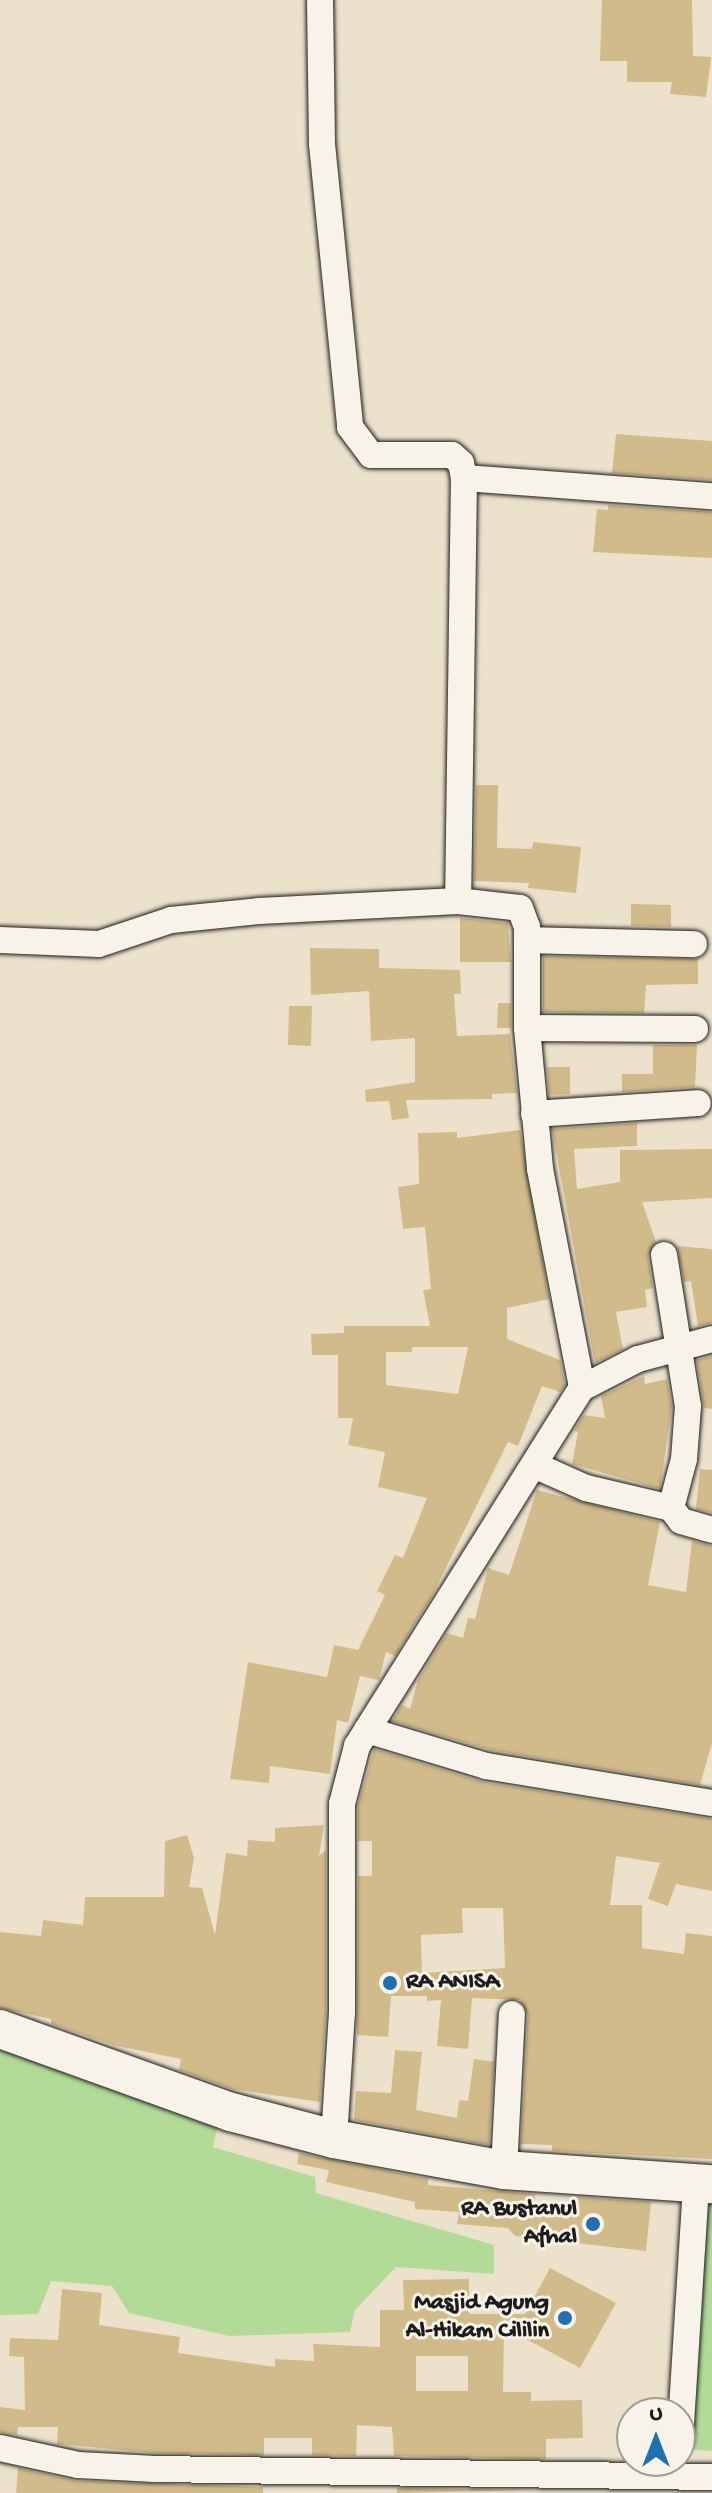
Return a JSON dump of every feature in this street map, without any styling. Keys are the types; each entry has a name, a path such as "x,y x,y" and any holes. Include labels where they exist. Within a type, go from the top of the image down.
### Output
{"main road":[{"path":"0,2029 231,2112 334,2139 504,2170 704,2184"}],"street":[{"path":"320,0 322,144 350,427 365,451 378,458 452,455 461,463 464,478 458,901"},
{"path":"464,478 712,496"},
{"path":"0,940 99,944 171,920 458,901 514,904 526,917 527,1028 534,1114 550,1235 582,1388"},
{"path":"527,940 694,944"},
{"path":"527,1028 695,1029"},
{"path":"534,1114 698,1103"},
{"path":"664,1255 682,1347 689,1432 671,1508"},
{"path":"334,2139 342,2013 343,1794 349,1765 367,1730 582,1388 638,1359 712,1339"},
{"path":"534,1465 586,1488 671,1508 681,1521 712,1530"},
{"path":"367,1730 486,1766 712,1803"},
{"path":"504,2170 512,2014"},
{"path":"684,2397 704,2184"},
{"path":"0,2448 78,2465 155,2469 616,2469"}],"green space":[{"path":"0,2040 219,2120 213,2147 315,2177 316,2193 494,2245 494,2274 396,2267 355,2310 350,2332 229,2336 129,2313 112,2286 51,2281 38,2314 0,2315"},
{"path":"703,2202 712,2203 712,2451 696,2450 696,2397 691,2397"}],"building":[{"path":"602,0 692,0 693,56 711,57 706,97 670,94 672,82 627,82 627,61 600,61"},
{"path":"616,434 712,441 712,480 612,473"},
{"path":"608,505 712,512 712,558 593,552 597,509 608,510"},
{"path":"476,785 498,785 497,848 532,849 533,842 581,847 576,893 528,888 529,883 474,881"},
{"path":"631,904 671,905 671,927 631,926"},
{"path":"460,918 508,923 511,962 460,962"},
{"path":"310,948 379,949 379,968 460,970 461,994 454,994 457,1036 510,1034 517,1093 492,1094 492,1099 406,1100 409,1118 392,1120 389,1101 366,1102 365,1090 415,1082 415,1038 371,1041 369,991 311,995"},
{"path":"543,956 698,959 698,984 646,985 644,1013 543,1012"},
{"path":"498,1003 511,1003 511,1028 497,1028"},
{"path":"289,1006 312,1006 311,1046 288,1045"},
{"path":"653,1045 697,1045 695,1087 622,1092 622,1074 653,1074"},
{"path":"547,1067 570,1067 570,1094 549,1095"},
{"path":"637,1123 637,1146 574,1149 577,1189 620,1182 620,1150 712,1149 712,1198 642,1202 656,1242 648,1257 653,1288 645,1290 647,1307 616,1312 623,1349 595,1363 552,1129"},
{"path":"520,1130 549,1299 507,1308 507,1339 560,1360 565,1385 560,1392 542,1386 518,1446 508,1442 431,1598 395,1656 386,1652 379,1680 360,1676 348,1723 337,1720 330,1774 270,1766 269,1783 230,1779 248,1662 327,1677 334,1645 358,1650 385,1595 377,1591 395,1555 403,1558 427,1498 378,1487 385,1452 348,1445 353,1418 338,1418 338,1355 312,1355 311,1334 344,1333 344,1326 430,1326 423,1290 431,1289 425,1227 403,1229 398,1187 419,1184 418,1133 457,1132 457,1138","holes":["412,1347 468,1347 458,1394 386,1385 386,1352 412,1352"]},
{"path":"677,1246 712,1249 712,1323 698,1326 691,1281 684,1282"},
{"path":"712,1356 712,1409 704,1408 697,1360"},
{"path":"644,1376 645,1384 667,1379 672,1407 660,1489 572,1464 578,1432 574,1431 584,1415 605,1418 601,1396"},
{"path":"700,1469 712,1470 712,1513 696,1509"},
{"path":"537,1490 660,1522 648,1585 686,1592 692,1541 712,1546 712,1743 700,1785 490,1750 392,1721 402,1705 410,1709 418,1680 447,1633 463,1638 468,1618 475,1619 488,1568 509,1575"},
{"path":"374,1749 483,1782 712,1819 712,1891 676,1884 668,1906 648,1899 660,1863 616,1856 610,1905 642,1905 642,1948 684,1954 686,1933 712,1936 712,2159 552,2151 552,2145 521,2144 528,2015 520,2000 472,1998 468,2049 437,2046 441,2000 427,2001 427,1996 391,1996 388,2037 357,2035 358,1876 372,1876 372,1841 358,1841 358,1806","holes":["462,1908 503,1908 505,1968 422,1973 421,1935 463,1933"]},
{"path":"324,1825 319,1856 326,1850 326,2012 320,2102 232,2089 179,2070 181,2059 117,2046 51,2024 51,2019 0,2008 0,1932 41,1936 43,1920 83,1925 85,1897 164,1897 165,1841 187,1835 194,1858 189,1887 202,1888 215,1935 226,1853 247,1856 248,1840 275,1842 275,1828"},
{"path":"395,2050 422,2052 416,2110 457,2118 459,2100 468,2101 474,2059 494,2062 489,2145 354,2120 356,2091 391,2093"},
{"path":"299,2153 428,2179 428,2185 535,2194 534,2206 573,2210 575,2197 651,2202 646,2251 515,2236 508,2228 457,2224 459,2212 415,2209 415,2202 326,2182 329,2170 297,2164"},
{"path":"550,2268 616,2303 580,2368 504,2327 503,2392 531,2392 531,2401 582,2400 583,2438 546,2439 546,2459 394,2456 392,2427 357,2425 356,2456 312,2455 312,2438 264,2438 264,2455 156,2453 57,2444 58,2427 18,2427 17,2435 0,2432 0,2407 25,2410 24,2357 9,2356 10,2338 58,2340 62,2289 102,2293 99,2325 180,2337 178,2353 275,2367 275,2359 314,2361 313,2344 380,2347 380,2310 404,2310 403,2280 469,2279 469,2314 525,2314","holes":["416,2356 468,2356 468,2391 416,2391"]},
{"path":"18,2468 77,2481 263,2487 263,2493 16,2493"},
{"path":"397,2488 535,2490 397,2493"}],"place":[{"name":"RA ANISA","path":"390,1983"},
{"name":"RA Bustanul Afhal","path":"593,2224"},
{"name":"Masjid Agung Al-Hikam Cililin","path":"565,2318"}]}
